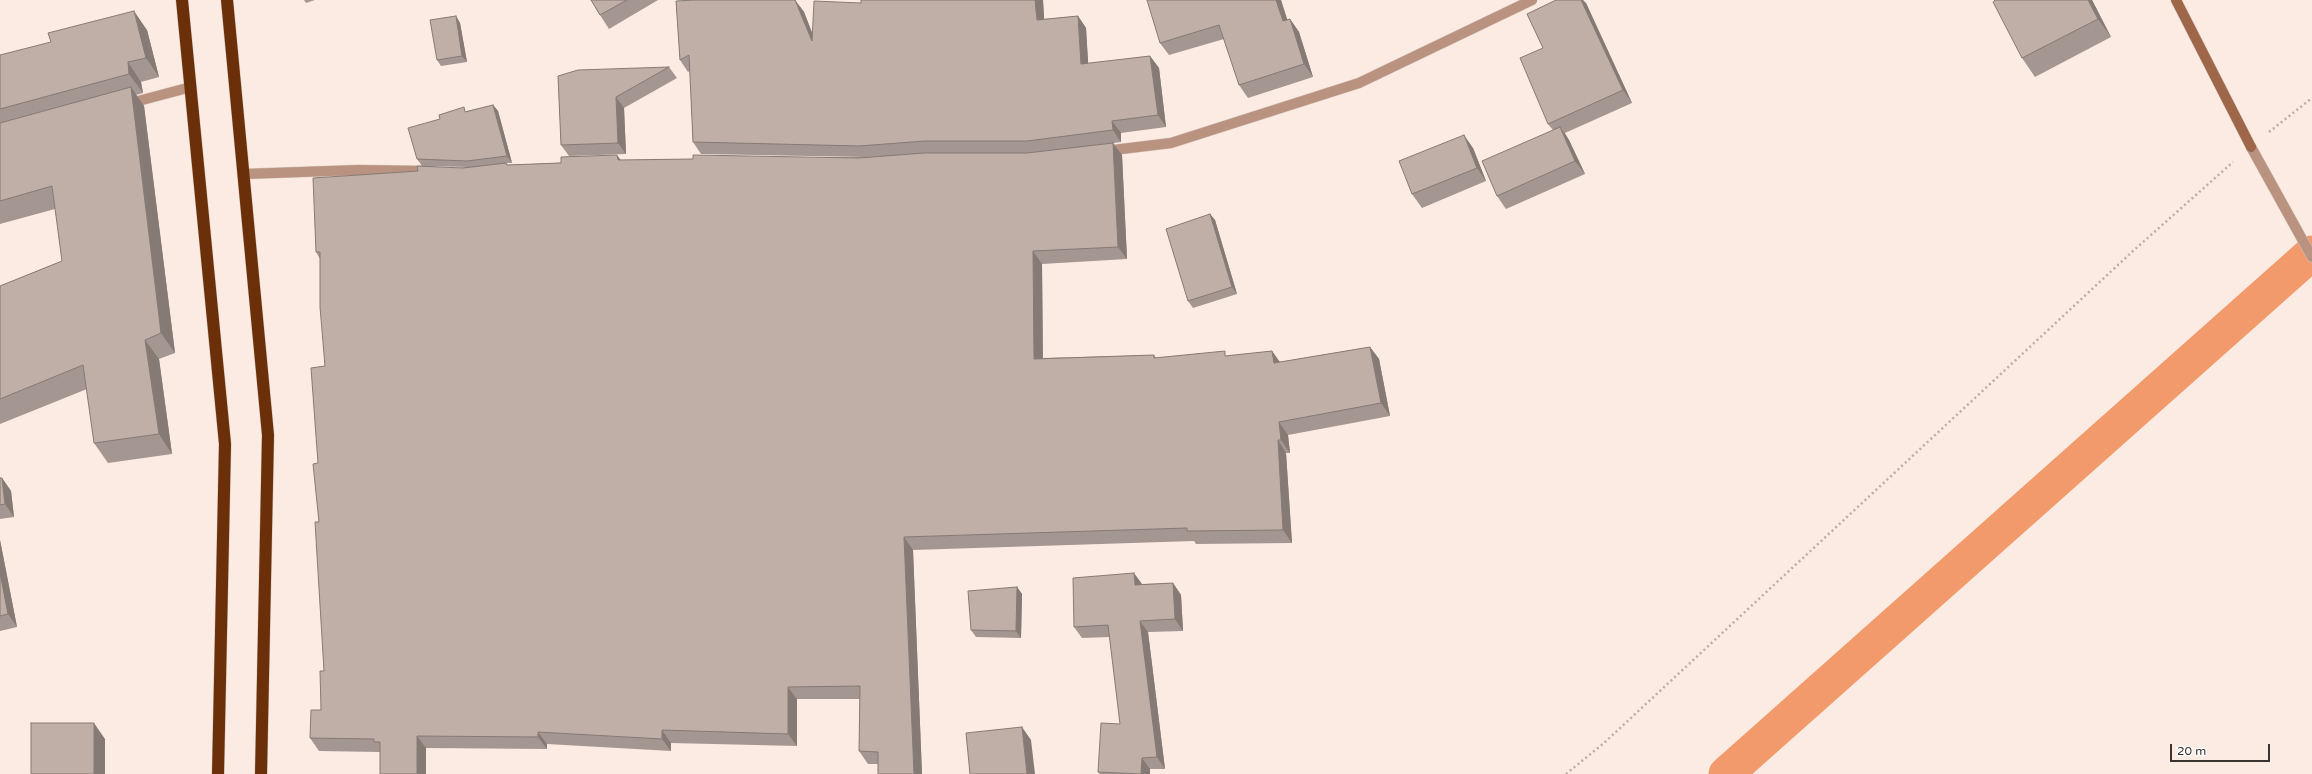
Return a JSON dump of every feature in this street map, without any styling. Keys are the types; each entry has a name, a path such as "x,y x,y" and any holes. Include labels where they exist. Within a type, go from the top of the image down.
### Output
{"highway":[{"path":"182,0 225,444 218,774"},
{"path":"227,0 268,435 261,774"}],"street":[{"path":"1092,152 1171,143 1359,84 1532,0"},
{"path":"2176,0 2251,147 2312,257"},
{"path":"114,108 191,87"},
{"path":"244,174 358,170 440,172"}],"path":[{"path":"1566,774 1604,743 2132,251 2251,147 2312,98"}],"building":[{"path":"591,0 627,0 600,15"},
{"path":"795,0 812,41 814,1 861,3 861,0 1035,0 1037,20 1078,16 1081,64 1150,56 1158,115 1112,121 1113,130 1027,141 925,141 859,146 693,142 689,55 680,60 676,1"},
{"path":"1147,0 1276,0 1283,21 1290,19 1304,64 1239,85 1219,25 1160,43"},
{"path":"1556,0 1581,0 1623,90 1548,124 1520,58 1543,48 1527,14"},
{"path":"1995,0 2088,0 2098,19 2022,58 1993,2"},
{"path":"134,11 146,58 128,62 129,74 0,109 0,55 51,42 48,33"},
{"path":"456,16 462,56 437,60 430,20"},
{"path":"669,67 616,97 618,143 561,145 558,76 578,70"},
{"path":"131,87 161,333 145,340 159,434 94,443 83,365 0,399 0,286 62,261 52,186 0,201 0,123"},
{"path":"493,105 507,156 467,161 417,159 408,128 440,119 439,115 464,107 465,112"},
{"path":"1560,127 1575,161 1497,196 1482,161"},
{"path":"1464,135 1477,168 1412,194 1399,161"},
{"path":"1113,143 1118,247 1033,251 1034,359 1154,355 1154,358 1225,351 1225,356 1272,351 1274,363 1370,347 1381,403 1279,422 1281,440 1278,440 1283,530 1187,531 1187,528 904,537 914,774 878,774 878,752 859,751 860,686 788,687 788,734 662,730 662,739 538,732 538,737 417,736 417,774 380,774 380,742 374,742 374,739 310,738 311,710 321,710 320,671 324,671 315,522 319,522 313,464 318,463 311,368 325,366 320,307 320,252 316,252 313,178 418,171 417,166 463,168 506,163 507,165 561,163 561,157 617,155 618,160 693,159 693,155 859,158 924,153 1027,153"},
{"path":"1210,214 1232,287 1188,301 1166,229"},
{"path":"0,478 2,478 5,504 0,505"},
{"path":"0,573 8,614 0,616"},
{"path":"1134,573 1135,585 1173,583 1175,619 1140,621 1157,757 1142,758 1141,774 1098,772 1101,723 1120,724 1108,625 1074,627 1073,578"},
{"path":"1017,587 1016,631 971,630 968,591"},
{"path":"31,723 94,723 94,774 31,774"},
{"path":"1022,727 1027,774 970,774 966,733"}],"waterway":[{"path":"1726,774 2312,253"}]}
